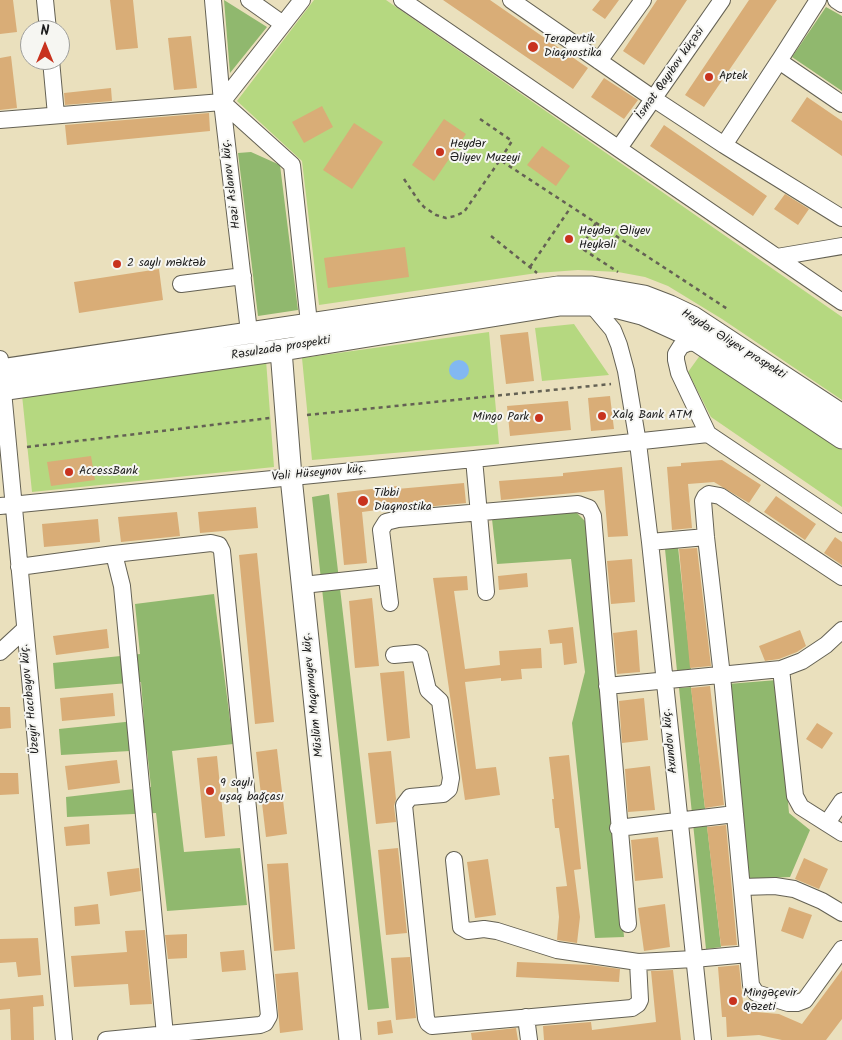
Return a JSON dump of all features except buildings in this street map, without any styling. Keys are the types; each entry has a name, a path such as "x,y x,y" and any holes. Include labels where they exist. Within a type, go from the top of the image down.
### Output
{"main road":[{"name":"Heydər Əliyev prospekti","path":"559,296 592,287 644,296 670,306 693,317 731,341 842,415"},
{"name":"Rəsulzadə prospekti","path":"1,376 309,323 559,296"},
{"name":"Rəsulzadə prospekti","path":"1,376 281,350 559,296"},
{"name":"Heydər Əliyev prospekti","path":"559,296 592,305 619,308 642,314 686,334 842,438"},
{"name":"Müslüm Maqomayev küç.","path":"281,350 291,477 350,1040"}],"street":[{"path":"44,0 47,20"},
{"name":"Həzi Aslanov küç.","path":"213,0 222,102 249,332"},
{"path":"249,0 284,24"},
{"path":"222,102 302,0"},
{"path":"402,0 842,302"},
{"path":"511,0 654,99 842,218"},
{"path":"600,61 643,0"},
{"name":"İsmət Qayıbov küçəsi","path":"619,148 722,0"},
{"path":"724,145 818,0"},
{"path":"836,0 842,4"},
{"path":"778,61 842,104"},
{"path":"52,70 56,115"},
{"path":"0,120 222,102 292,165 309,323 281,350 249,332"},
{"path":"777,257 842,246"},
{"path":"181,284 243,276"},
{"name":"Axundov küç.","path":"592,305 613,330 619,345 626,371 638,443 665,680 702,1040"},
{"path":"699,342 681,346 676,354 676,360 708,434 842,524"},
{"name":"Üzeyir Hacıbəyov küç.","path":"1,376 6,505 18,567 64,1040"},
{"name":"Vəli Hüseynov küç.","path":"6,505 638,443 708,434"},
{"path":"474,459 486,592"},
{"path":"842,577 720,496 714,494 704,497 706,537 722,676 751,985 756,993 781,1001 797,1003 805,1000 842,949"},
{"path":"390,603 381,530 386,522 398,519 578,504 589,508 593,516 618,828 628,924"},
{"path":"650,542 706,537"},
{"path":"18,567 211,543 219,545 222,551 269,1016 265,1023 260,1025 106,1040"},
{"path":"114,554 122,586 165,1034"},
{"path":"302,585 386,576"},
{"path":"0,652 24,630"},
{"path":"607,686 781,669 802,661 826,646 842,630"},
{"path":"394,655 416,653 420,656 428,690 440,701 451,778 449,789 443,794 410,797 404,805 428,1023 432,1026 632,1008 640,1000 638,962"},
{"path":"781,669 795,796 801,807 842,833"},
{"path":"827,823 842,801"},
{"path":"618,828 735,814"},
{"path":"454,860 461,927 468,931 497,931 557,950 638,962 694,960 748,954"},
{"path":"742,886 775,886 794,889 822,901 842,913"},
{"path":"526,1018 529,1040"}],"path":[{"path":"404,179 424,207 436,215 446,218 464,212 512,141 480,119"},
{"path":"500,160 729,310"},
{"path":"530,267 571,207"},
{"path":"596,223 580,248 618,272"},
{"path":"490,236 537,272"},
{"path":"307,415 611,384"},
{"path":"28,447 270,418"}],"green space":[{"path":"224,0 267,27 230,73"},
{"path":"314,0 386,0 842,317 842,400 722,319 668,286 645,277 618,272 578,270 537,273 319,305 302,161 237,101"},
{"path":"826,7 842,16 842,91 792,57"},
{"path":"251,152 280,165 298,310 258,316 238,153"},
{"path":"574,324 609,375 542,381 535,328"},
{"path":"489,332 499,444 312,460 302,358"},
{"path":"701,354 842,450 842,507 711,417 688,372"},
{"path":"266,360 274,467 32,492 22,395"},
{"path":"329,494 389,1008 368,1010 312,497"},
{"path":"576,512 587,523 624,937 595,938 572,723 585,672 571,559 497,564 492,519"},
{"path":"678,547 691,669 677,671 665,549"},
{"path":"214,594 233,744 172,751 184,852 240,848 247,905 167,911 156,813 67,817 66,797 151,787 147,750 61,755 59,729 144,720 141,682 55,689 53,663 140,654 135,604"},
{"path":"777,680 789,813 810,830 790,877 747,879 728,684"},
{"path":"691,687 721,947 706,949 679,688"}],"water":[{"path":"459,360 466,363 469,370 466,377 459,380 452,377 449,370 452,363"}],"place":[{"name":"Terapevtik Diaqnostika","path":"533,47"},
{"name":"Aptek","path":"709,77"},
{"name":"Heydər Əliyev Muzeyi","path":"440,152"},
{"name":"Heydər Əliyev Heykəli","path":"569,239"},
{"name":"2 saylı məktəb","path":"117,264"},
{"name":"Xalq Bank ATM","path":"602,416"},
{"name":"Mingo Park","path":"539,418"},
{"name":"AccessBank","path":"69,472"},
{"name":"Tibbi Diaqnostika","path":"363,501"},
{"name":"9 saylı uşaq bağçası","path":"210,791"},
{"name":"Mingəçevir Qəzeti","path":"733,1001"}]}
